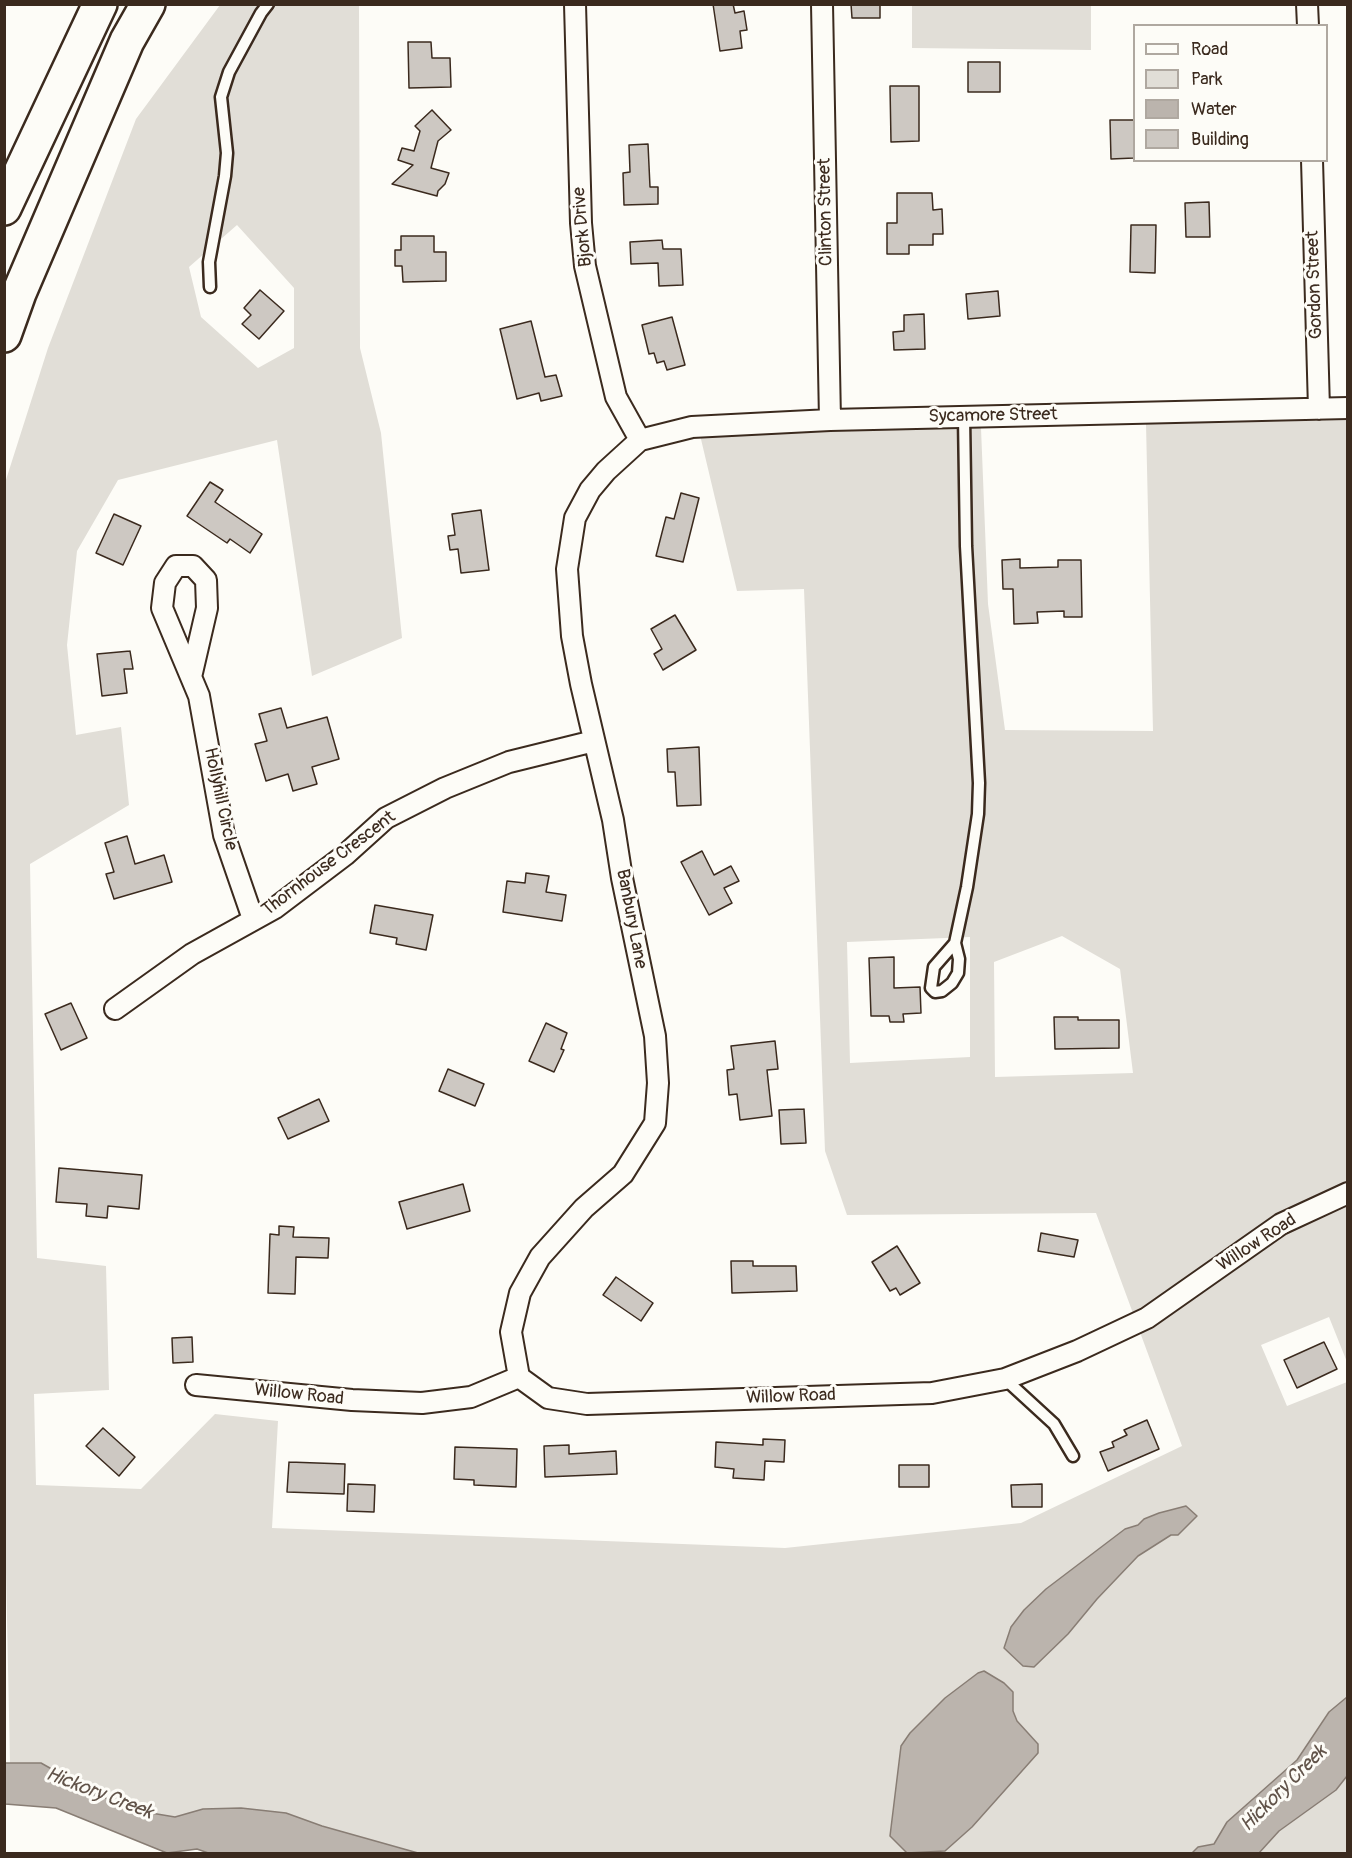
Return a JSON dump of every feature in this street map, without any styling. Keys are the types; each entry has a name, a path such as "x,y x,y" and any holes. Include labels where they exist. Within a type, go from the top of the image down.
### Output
{"highway":[{"path":"4,208 100,4"},
{"path":"4,335 19,293 123,52 148,4"}],"street":[{"name":"Bjork Drive","path":"575,4 580,217 585,266 616,397 640,440"},
{"name":"Clinton Street","path":"822,4 830,420"},
{"path":"1307,4 1308,24"},
{"name":"Gordon Street","path":"1312,162 1319,409"},
{"name":"Sycamore Street","path":"640,440 692,427 830,420 1347,408"},
{"name":"Banbury Lane","path":"519,1377 511,1332 520,1293 540,1257 584,1208 623,1173 655,1123 658,1083 655,1036 622,878 613,820 572,636 567,569 575,518 590,490 606,471 640,440"},
{"name":"Hollyhill Circle","path":"191,677 207,608 206,580 193,566 176,566 165,583 162,608 191,677 200,696 224,835 253,919"},
{"name":"Thornhouse Crescent","path":"115,1009 192,954 275,908 345,855 386,818 445,788 509,762 594,741"},
{"name":"Willow Road","path":"196,1385 352,1400 422,1403 471,1397 519,1377 548,1398 587,1404 932,1393 1005,1379 1077,1351 1147,1318 1281,1224 1347,1193"}],"lane":[{"path":"210,287 209,262 225,177 227,153 221,97 229,72 268,4"},
{"path":"955,943 967,887 978,814 980,783 966,546 964,417"},
{"path":"1005,1379 1054,1424 1073,1456"}],"green space":[{"path":"220,5 359,5 360,348 381,433 402,638 312,676 277,440 118,480 77,551 67,645 76,735 121,727 129,805 30,864 37,1258 106,1266 109,1390 34,1394 36,1485 141,1489 215,1414 278,1421 272,1528 785,1548 1021,1523 1182,1446 1096,1213 847,1215 825,1151 804,589 737,591 700,435 718,432 981,428 988,604 1005,730 1153,731 1146,424 1347,420 1347,1362 1329,1317 1261,1345 1287,1406 1347,1382 1347,1697 1329,1712 1297,1760 1227,1822 1214,1845 1198,1847 1192,1854 925,1853 945,1851 972,1827 1038,1753 1038,1743 1017,1721 1013,1711 1013,1692 984,1671 945,1698 890,1836 907,1853 418,1853 322,1826 286,1813 241,1808 203,1809 175,1817 133,1810 96,1794 41,1763 10,1763 4,1476 4,486 48,348 136,119","holes":["237,225 294,288 294,348 258,368 201,317 189,267","1062,936 1120,969 1133,1073 995,1077 994,962","970,937 970,1057 850,1063 847,942","1138,1525 1171,1535 1138,1556 1068,1634 1034,1667 1011,1627 1024,1610 1046,1589 1125,1529"]},
{"path":"912,5 1091,5 1091,50 912,48"},
{"path":"1347,1776 1347,1853 1259,1854 1279,1831 1335,1790"}],"water":[{"path":"1186,1506 1197,1516 1178,1535 1171,1535 1138,1556 1068,1634 1034,1667 1023,1666 1004,1648 1011,1627 1024,1610 1046,1589 1125,1529 1138,1525 1144,1519 1159,1513"},
{"path":"984,1671 1004,1683 1013,1692 1013,1711 1017,1721 1038,1744 1038,1753 972,1827 945,1851 907,1853 890,1836 901,1746 910,1733 945,1698"},
{"name":"Hickory Creek","path":"1347,1697 1347,1776 1336,1790 1279,1831 1259,1853 1192,1853 1198,1847 1214,1844 1227,1822 1297,1760 1329,1712"},
{"path":"5,1763 41,1763 96,1794 133,1810 175,1817 203,1809 241,1808 286,1813 322,1826 418,1853 211,1854 197,1849 167,1853 56,1808 5,1804"}],"building":[{"path":"713,4 733,4 735,13 744,11 747,30 740,31 742,48 720,51"},
{"path":"851,4 880,4 880,18 852,18"},
{"path":"408,42 431,42 432,58 450,58 451,87 409,88"},
{"path":"968,62 1000,62 1000,92 968,92"},
{"path":"890,86 919,86 919,141 891,142"},
{"path":"432,110 451,130 438,141 431,168 449,173 437,196 392,184 413,165 398,160 402,148 414,151 420,131 415,126"},
{"path":"1110,120 1133,120 1133,158 1111,159"},
{"path":"648,144 650,187 658,187 658,204 624,205 623,173 630,172 629,145"},
{"path":"897,193 932,193 933,210 942,209 943,234 933,234 933,245 909,245 909,254 887,254 887,223 897,223"},
{"path":"1209,202 1210,237 1186,237 1185,203"},
{"path":"1131,225 1156,225 1155,273 1130,272"},
{"path":"401,236 434,236 434,252 446,252 446,281 403,282 402,266 395,266 395,250 401,250"},
{"path":"662,240 663,249 681,249 683,285 659,286 658,263 631,264 630,242"},
{"path":"260,290 284,311 259,339 242,324 251,315 244,308"},
{"path":"998,291 1000,316 968,319 966,294"},
{"path":"924,314 925,349 894,350 893,332 904,331 904,315"},
{"path":"672,317 685,365 667,370 664,361 657,363 654,353 649,354 642,325"},
{"path":"531,321 545,377 556,375 562,396 541,401 539,393 517,399 500,329"},
{"path":"210,482 223,490 215,502 262,534 250,553 230,539 227,543 187,516"},
{"path":"681,493 699,498 683,562 656,556 666,517 674,519"},
{"path":"481,510 489,570 461,573 458,549 450,550 448,536 455,535 452,514"},
{"path":"114,514 141,526 123,565 96,553"},
{"path":"1020,559 1020,568 1058,567 1058,560 1081,560 1082,617 1064,617 1064,611 1037,612 1038,623 1014,624 1013,589 1003,589 1002,560"},
{"path":"675,615 696,650 663,670 654,654 662,649 651,629"},
{"path":"130,651 133,669 124,669 127,693 102,696 97,654"},
{"path":"281,708 287,728 327,717 339,759 312,767 317,784 293,791 288,774 266,781 255,744 267,741 259,714"},
{"path":"699,747 701,805 677,806 675,772 668,772 667,749"},
{"path":"127,836 135,864 164,855 172,882 114,899 106,874 114,872 105,843"},
{"path":"702,851 714,875 731,866 739,881 724,888 732,903 709,915 681,862"},
{"path":"526,873 549,876 546,892 566,895 562,921 503,912 507,881 525,883"},
{"path":"375,905 433,915 426,950 396,944 397,938 370,933"},
{"path":"894,957 894,988 920,987 921,1013 903,1014 904,1022 890,1022 889,1016 871,1016 869,958"},
{"path":"71,1003 87,1038 61,1050 45,1014"},
{"path":"1054,1017 1078,1017 1078,1020 1119,1020 1119,1048 1055,1049"},
{"path":"546,1023 567,1033 561,1049 564,1050 554,1072 529,1061"},
{"path":"775,1041 778,1069 767,1070 772,1116 740,1120 737,1094 729,1095 727,1070 734,1069 731,1046"},
{"path":"448,1069 484,1084 475,1106 439,1091"},
{"path":"319,1099 329,1121 288,1139 278,1118"},
{"path":"804,1109 806,1143 781,1144 779,1110"},
{"path":"59,1168 142,1175 139,1209 108,1206 107,1218 86,1216 87,1204 56,1202"},
{"path":"463,1184 470,1211 407,1229 399,1202"},
{"path":"279,1226 294,1227 293,1237 329,1238 328,1258 296,1257 295,1294 268,1293 270,1234 279,1235"},
{"path":"1041,1233 1078,1240 1074,1257 1038,1251"},
{"path":"897,1246 920,1283 900,1295 896,1288 890,1291 872,1262"},
{"path":"731,1261 753,1261 753,1266 796,1266 797,1291 732,1293"},
{"path":"616,1277 653,1303 641,1321 603,1295"},
{"path":"192,1337 193,1362 173,1363 172,1338"},
{"path":"1324,1342 1337,1369 1297,1388 1284,1360"},
{"path":"1147,1420 1159,1449 1108,1471 1100,1452 1114,1447 1112,1442 1127,1435 1124,1430"},
{"path":"103,1428 135,1457 119,1476 86,1446"},
{"path":"763,1439 785,1440 784,1462 765,1461 764,1480 733,1478 734,1469 715,1467 716,1442 763,1445"},
{"path":"569,1445 569,1454 616,1451 617,1474 545,1477 544,1446"},
{"path":"455,1447 517,1449 516,1487 474,1485 474,1480 454,1479"},
{"path":"289,1462 345,1464 344,1494 287,1492"},
{"path":"899,1465 929,1465 929,1487 899,1487"},
{"path":"348,1484 375,1485 374,1512 347,1511"},
{"path":"1042,1484 1042,1507 1012,1507 1011,1485"}]}
